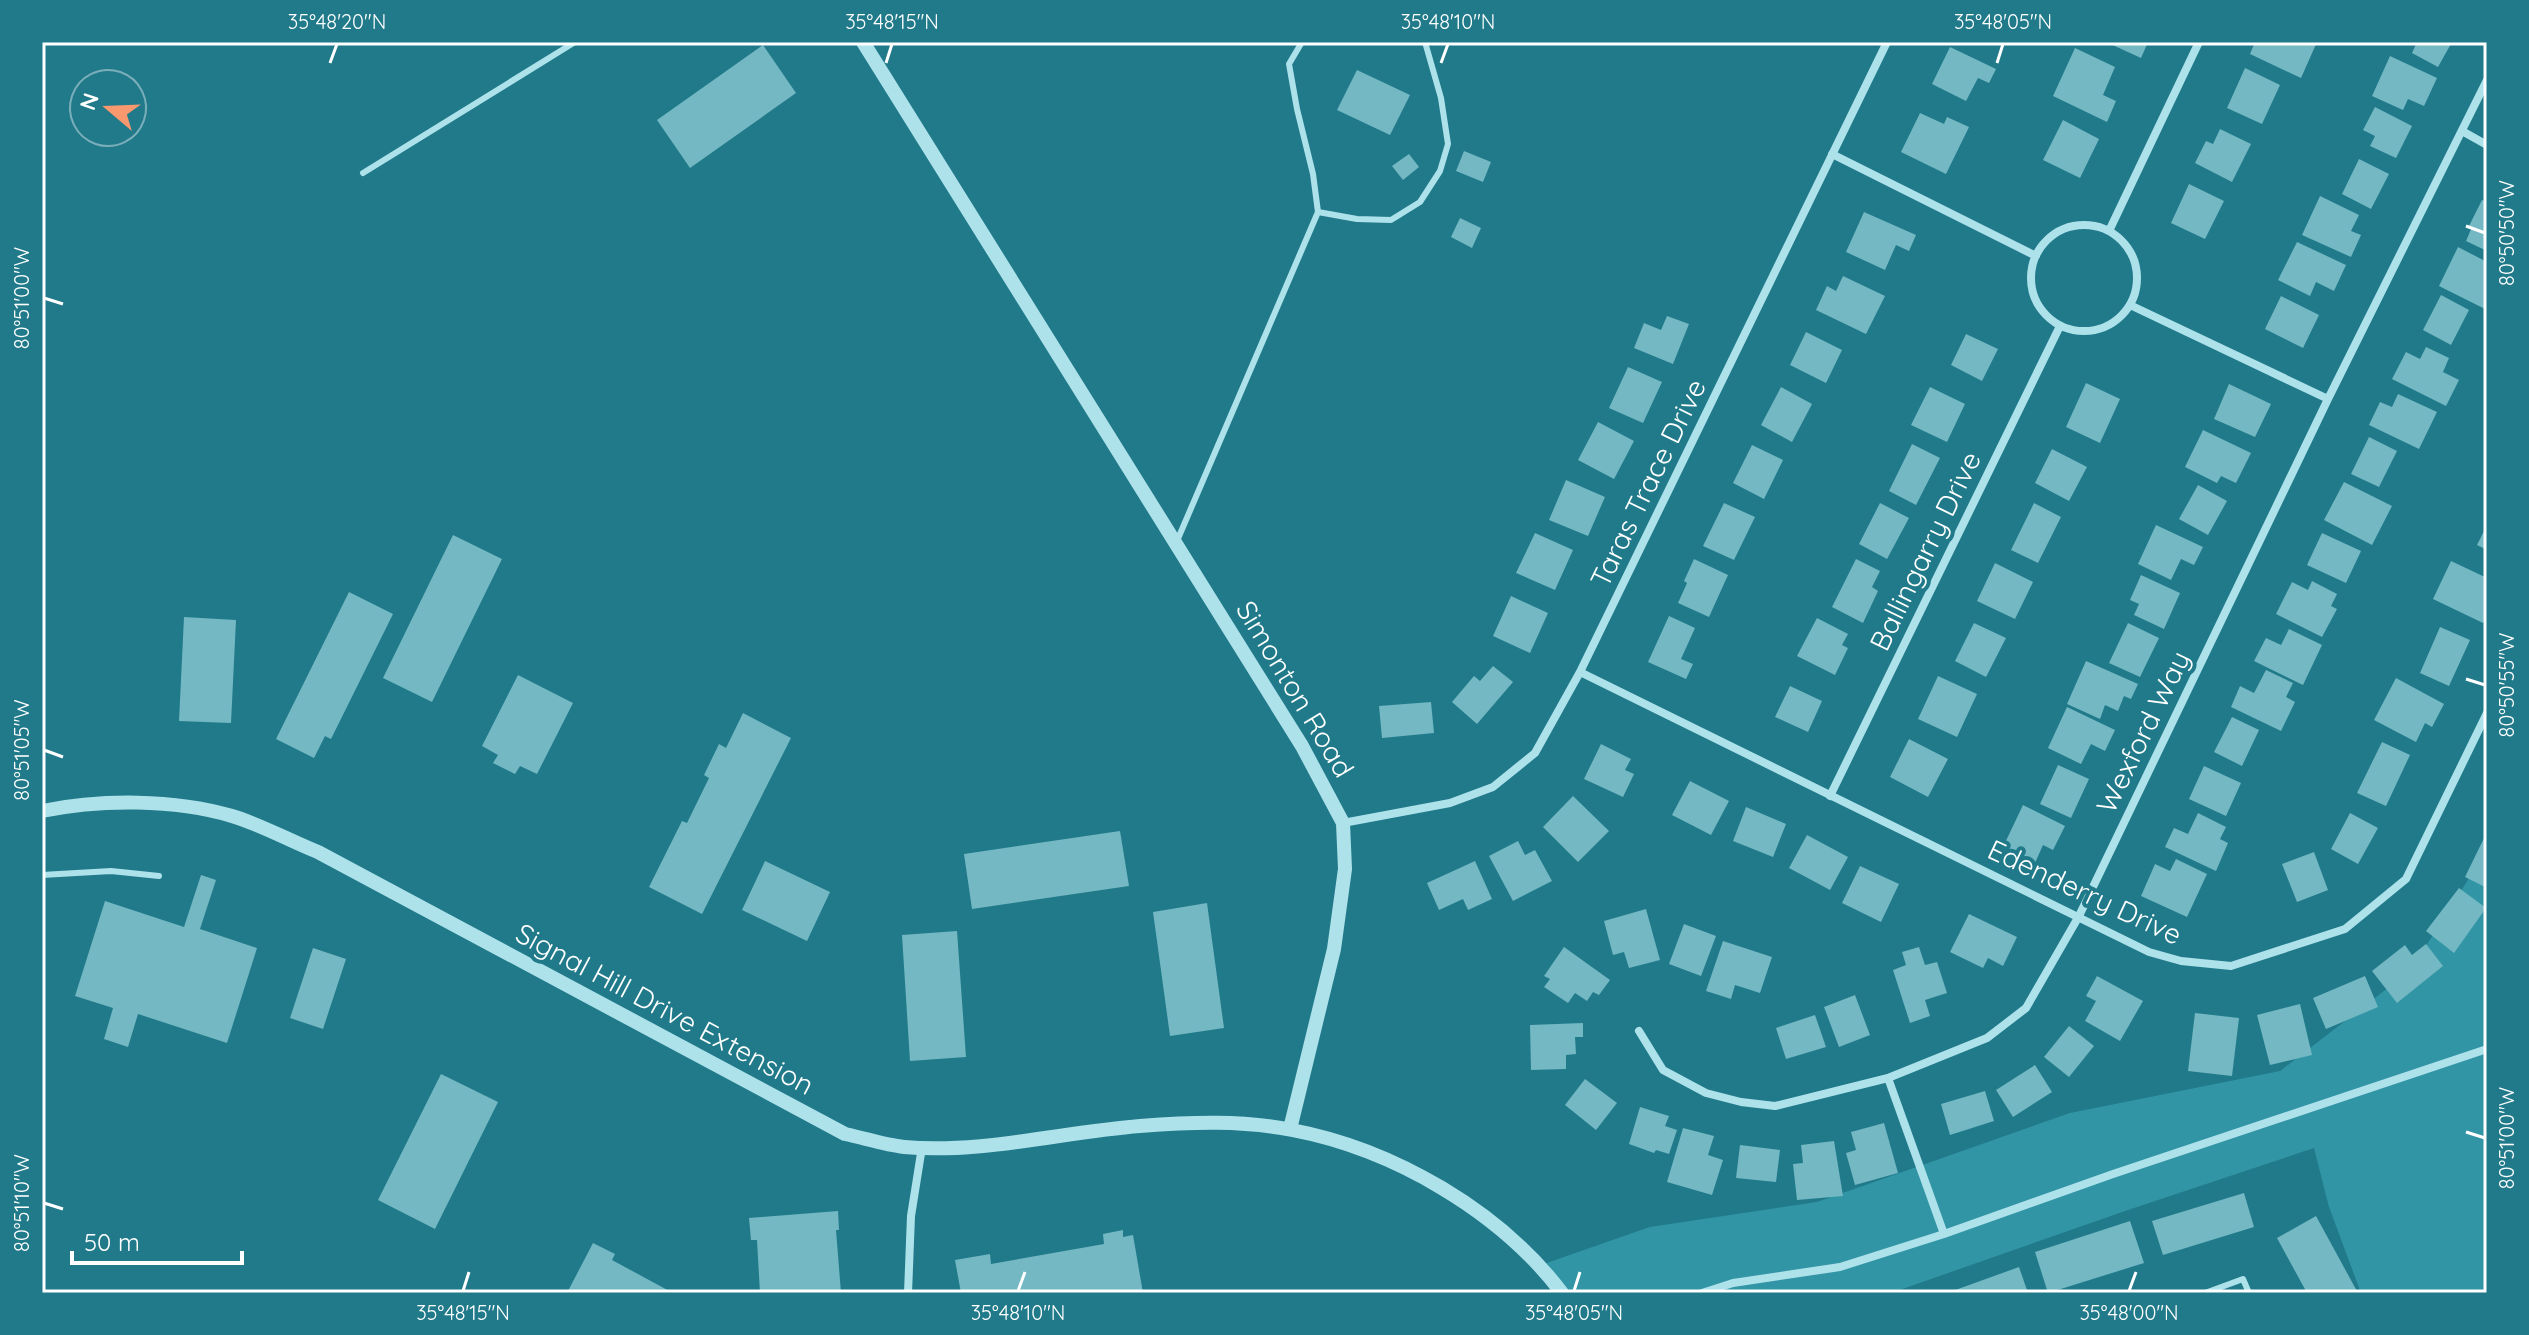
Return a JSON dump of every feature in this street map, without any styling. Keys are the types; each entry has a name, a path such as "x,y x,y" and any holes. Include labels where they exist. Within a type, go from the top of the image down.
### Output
{"street":[{"name":"Simonton Road","path":"863,42 1302,746 1343,823 1345,869 1334,949 1290,1129"},
{"name":"Taras Trace Drive","path":"1343,823 1450,803 1493,787 1535,753 1580,672 1887,42"},
{"path":"2109,231 2199,42"},
{"name":"Wexford Way","path":"1639,1031 1663,1070 1706,1093 1775,1106 1888,1078 1987,1038 2026,1008 2079,916 2328,399 2487,80"},
{"path":"2462,131 2487,145"},
{"path":"1832,154 2036,256"},
{"path":"2086,225 2109,231 2128,247 2137,272 2136,291 2130,305 2121,317 2105,327 2085,332 2060,326 2044,313 2033,293 2031,277 2036,256 2051,237 2065,229 2086,225"},
{"path":"2130,305 2328,399"},
{"name":"Ballingarry Drive","path":"1830,796 2060,326"},
{"name":"Edenderry Drive","path":"1580,672 2149,952 2181,961 2231,966 2345,929 2406,879 2487,713"},
{"name":"Signal Hill Drive Extension","path":"42,811 80,804 162,804 233,816 318,852 845,1134 903,1147 962,1147 1141,1126 1228,1122 1290,1129"},
{"path":"1702,1293 1733,1283 1840,1267 2487,1049"},
{"path":"1888,1078 1944,1234"},
{"path":"1290,1129 1399,1164 1475,1208 1541,1265 1562,1293"},
{"path":"908,1293 911,1216 922,1147"}],"lane":[{"path":"363,173 575,42"},
{"path":"1175,544 1318,212 1313,174 1289,64 1302,42"},
{"path":"1318,212 1357,219 1391,220 1420,202 1440,171 1448,144 1441,98 1425,42"},
{"path":"42,875 111,871 159,876"},
{"path":"2205,1293 2243,1279 2249,1293"}],"shaded area":[{"path":"2487,850 2487,1293 2361,1293 2329,1207 2314,1148 1891,1293 1560,1293 1541,1265 1650,1227 1817,1202 2070,1113 2280,1071 2410,971"}],"building":[{"path":"2106,42 2148,42 2141,58"},
{"path":"2255,42 2317,42 2301,78 2250,54"},
{"path":"2417,42 2452,42 2438,67 2412,53"},
{"path":"763,45 796,93 690,168 657,120"},
{"path":"1950,47 1996,69 1989,83 1978,78 1966,101 1932,84"},
{"path":"2075,48 2115,67 2103,95 2116,101 2107,122 2053,96"},
{"path":"2390,56 2437,78 2424,106 2408,99 2403,110 2372,96"},
{"path":"2245,68 2280,85 2262,124 2227,108"},
{"path":"1357,70 1410,95 1390,135 1337,110"},
{"path":"2375,107 2412,126 2396,158 2370,146 2375,136 2363,130"},
{"path":"1920,113 1944,124 1947,117 1969,127 1946,174 1901,152"},
{"path":"2063,120 2099,139 2080,178 2043,160"},
{"path":"2220,129 2251,144 2232,182 2195,163 2206,141 2213,144"},
{"path":"1464,151 1491,162 1483,182 1456,171"},
{"path":"1409,154 1419,167 1403,180 1392,166"},
{"path":"2359,159 2389,174 2371,209 2342,194"},
{"path":"2189,184 2224,201 2205,239 2171,223"},
{"path":"2320,196 2359,215 2351,231 2361,235 2351,257 2302,235"},
{"path":"2482,200 2487,202 2487,251 2466,241 2472,227 2469,226"},
{"path":"1864,212 1916,235 1909,251 1896,245 1885,270 1846,252"},
{"path":"1460,218 1481,228 1472,248 1451,237"},
{"path":"2297,242 2346,265 2334,291 2316,282 2310,296 2278,280"},
{"path":"2458,247 2487,262 2485,309 2439,286"},
{"path":"1843,276 1885,296 1866,334 1816,310 1827,286 1836,291"},
{"path":"2441,295 2469,310 2451,345 2423,330"},
{"path":"2281,296 2319,315 2303,348 2265,329"},
{"path":"1667,316 1689,324 1673,364 1634,348 1644,323 1661,330"},
{"path":"1806,332 1842,350 1826,383 1790,365"},
{"path":"1966,334 1998,349 1982,381 1951,365"},
{"path":"2426,347 2449,358 2443,372 2459,380 2446,406 2392,379 2406,352 2420,359"},
{"path":"1628,367 1662,382 1643,423 1609,408"},
{"path":"2086,383 2120,399 2100,443 2066,427"},
{"path":"2229,384 2271,404 2255,437 2214,419"},
{"path":"1781,387 1812,404 1792,442 1761,425"},
{"path":"1930,387 1965,404 1947,442 1911,425"},
{"path":"2398,394 2437,412 2419,449 2369,425 2380,402 2392,407"},
{"path":"1598,422 1634,441 1614,479 1578,460"},
{"path":"2203,430 2251,453 2236,483 2221,476 2217,483 2185,467"},
{"path":"2369,437 2397,451 2379,487 2351,474"},
{"path":"1912,444 1940,458 1916,505 1889,491"},
{"path":"1752,445 1783,460 1764,499 1733,483"},
{"path":"2052,449 2087,467 2069,501 2035,483"},
{"path":"1566,480 1605,497 1588,536 1549,520"},
{"path":"2344,482 2392,506 2372,545 2324,520"},
{"path":"2198,485 2227,501 2208,535 2179,519"},
{"path":"1724,503 1755,517 1734,560 1703,546"},
{"path":"1880,503 1909,518 1887,559 1859,544"},
{"path":"2034,503 2061,517 2038,563 2011,550"},
{"path":"2156,525 2203,547 2194,565 2181,559 2171,580 2138,564"},
{"path":"2487,525 2487,550 2477,545"},
{"path":"1535,533 1573,550 1555,590 1516,573"},
{"path":"2322,533 2361,551 2346,583 2307,565"},
{"path":"453,535 502,559 432,702 383,678"},
{"path":"1694,559 1728,575 1709,617 1678,603"},
{"path":"1856,559 1880,571 1872,587 1878,591 1863,623 1832,607"},
{"path":"2451,561 2487,578 2487,615 2483,623 2433,599"},
{"path":"1995,563 2033,582 2015,619 1977,601"},
{"path":"2141,575 2180,593 2164,629 2134,615 2139,604 2130,600"},
{"path":"2312,581 2337,594 2331,606 2337,609 2322,637 2276,614 2292,582 2308,590"},
{"path":"349,592 393,614 331,739 325,736 314,758 276,739"},
{"path":"1511,596 1548,613 1530,653 1493,636"},
{"path":"1669,616 1695,628 1681,659 1693,664 1686,679 1648,662"},
{"path":"184,617 236,620 231,723 179,721"},
{"path":"1817,618 1848,634 1842,645 1848,648 1835,675 1797,656"},
{"path":"1974,623 2006,638 1986,677 1955,661"},
{"path":"2128,623 2159,638 2140,677 2109,663"},
{"path":"2440,627 2470,640 2449,686 2420,673"},
{"path":"2289,629 2322,645 2303,685 2254,661 2266,638 2281,645"},
{"path":"2086,661 2138,684 2131,699 2124,696 2118,711 2105,705 2100,719 2067,704"},
{"path":"1493,666 1513,682 1477,724 1452,702 1474,676 1480,681"},
{"path":"2266,670 2293,683 2286,697 2295,702 2281,731 2231,707 2240,686 2254,693"},
{"path":"518,675 573,703 537,774 520,766 515,774 493,763 498,755 482,746"},
{"path":"1938,676 1977,694 1957,737 1918,719"},
{"path":"2396,678 2444,704 2432,727 2425,723 2416,742 2374,720"},
{"path":"1790,686 1822,701 1808,732 1775,717"},
{"path":"1431,702 1434,733 1382,738 1379,706"},
{"path":"2067,707 2115,730 2105,751 2091,744 2081,764 2048,748"},
{"path":"743,713 791,738 702,914 649,887 682,821 687,823 709,778 704,775 719,744 726,748"},
{"path":"2232,717 2259,730 2242,766 2214,752"},
{"path":"1909,739 1948,759 1928,797 1890,777"},
{"path":"2382,742 2410,755 2386,806 2357,793"},
{"path":"1601,744 1631,759 1625,770 1634,774 1623,797 1584,779"},
{"path":"2058,765 2089,779 2071,818 2040,804"},
{"path":"2204,766 2241,783 2226,816 2189,799"},
{"path":"1690,781 1729,801 1711,835 1672,815"},
{"path":"1573,796 1609,831 1578,862 1543,827"},
{"path":"2023,805 2065,826 2053,850 2043,845 2035,863 2003,847"},
{"path":"1746,807 1786,824 1773,857 1733,841"},
{"path":"2198,813 2226,827 2220,839 2228,843 2216,871 2165,847 2174,828 2188,834"},
{"path":"2350,813 2378,828 2358,864 2331,849"},
{"path":"1120,831 1129,886 972,909 964,854"},
{"path":"2487,832 2487,888 2465,877"},
{"path":"1807,835 1848,857 1830,890 1789,868"},
{"path":"1518,841 1525,855 1535,850 1552,881 1513,901 1489,856"},
{"path":"2314,852 2328,890 2297,902 2282,864"},
{"path":"2176,859 2207,874 2187,917 2141,896 2155,864 2170,871"},
{"path":"765,861 830,892 807,941 742,910"},
{"path":"1475,861 1492,899 1468,910 1463,899 1439,910 1427,883"},
{"path":"1860,866 1899,884 1881,922 1842,903"},
{"path":"201,875 216,880 200,929 257,948 227,1043 138,1014 128,1047 104,1039 113,1008 75,996 105,901 184,927"},
{"path":"2459,888 2486,908 2454,953 2426,931"},
{"path":"1207,903 1224,1028 1170,1036 1153,912"},
{"path":"1646,909 1660,960 1629,968 1624,952 1613,955 1604,921"},
{"path":"1969,914 2017,937 2003,966 1988,958 1983,968 1950,952"},
{"path":"1684,924 1716,936 1701,976 1669,964"},
{"path":"957,931 966,1057 910,1061 902,935"},
{"path":"1723,941 1772,957 1760,993 1735,985 1731,999 1706,991"},
{"path":"2426,944 2443,966 2397,1003 2372,971 2405,945 2412,955"},
{"path":"1564,947 1610,980 1599,995 1593,992 1587,1001 1575,993 1568,1003 1544,987 1550,979 1544,976"},
{"path":"1919,947 1925,965 1937,962 1947,993 1925,1000 1930,1016 1910,1023 1893,970 1906,965 1902,952"},
{"path":"313,948 346,959 323,1029 290,1018"},
{"path":"2097,976 2143,1001 2120,1041 2085,1021 2096,1001 2086,996"},
{"path":"2365,976 2378,1007 2326,1029 2313,998"},
{"path":"1855,995 1870,1035 1839,1047 1824,1007"},
{"path":"2300,1004 2312,1055 2270,1065 2257,1015"},
{"path":"2195,1013 2239,1018 2232,1076 2188,1071"},
{"path":"1815,1015 1826,1047 1786,1059 1776,1028"},
{"path":"1583,1023 1583,1037 1575,1037 1576,1054 1566,1055 1566,1069 1531,1070 1530,1025"},
{"path":"2069,1026 2094,1046 2069,1077 2044,1057"},
{"path":"2035,1065 2052,1092 2013,1117 1996,1090"},
{"path":"441,1074 498,1102 435,1229 378,1200"},
{"path":"1585,1079 1617,1103 1596,1130 1565,1105"},
{"path":"1985,1091 1994,1121 1950,1135 1941,1104"},
{"path":"1640,1107 1669,1116 1665,1126 1677,1130 1669,1154 1656,1150 1654,1153 1629,1144"},
{"path":"1884,1123 1898,1173 1855,1185 1846,1153 1856,1150 1851,1132"},
{"path":"1683,1128 1714,1136 1708,1155 1723,1160 1712,1195 1667,1182"},
{"path":"1834,1141 1843,1196 1797,1200 1793,1164 1803,1163 1801,1145"},
{"path":"1740,1145 1780,1150 1776,1182 1736,1178"},
{"path":"2244,1193 2254,1227 2163,1255 2152,1221"},
{"path":"838,1211 839,1230 836,1230 841,1293 760,1293 757,1240 751,1240 749,1218"},
{"path":"2316,1216 2358,1293 2307,1293 2277,1238"},
{"path":"2130,1221 2144,1263 2048,1293 2035,1252"},
{"path":"1123,1230 1123,1237 1133,1235 1143,1293 961,1293 955,1260 990,1254 991,1264 1104,1244 1103,1234"},
{"path":"593,1243 615,1254 612,1260 673,1293 567,1293"},
{"path":"2019,1267 2028,1293 1947,1293"}]}
